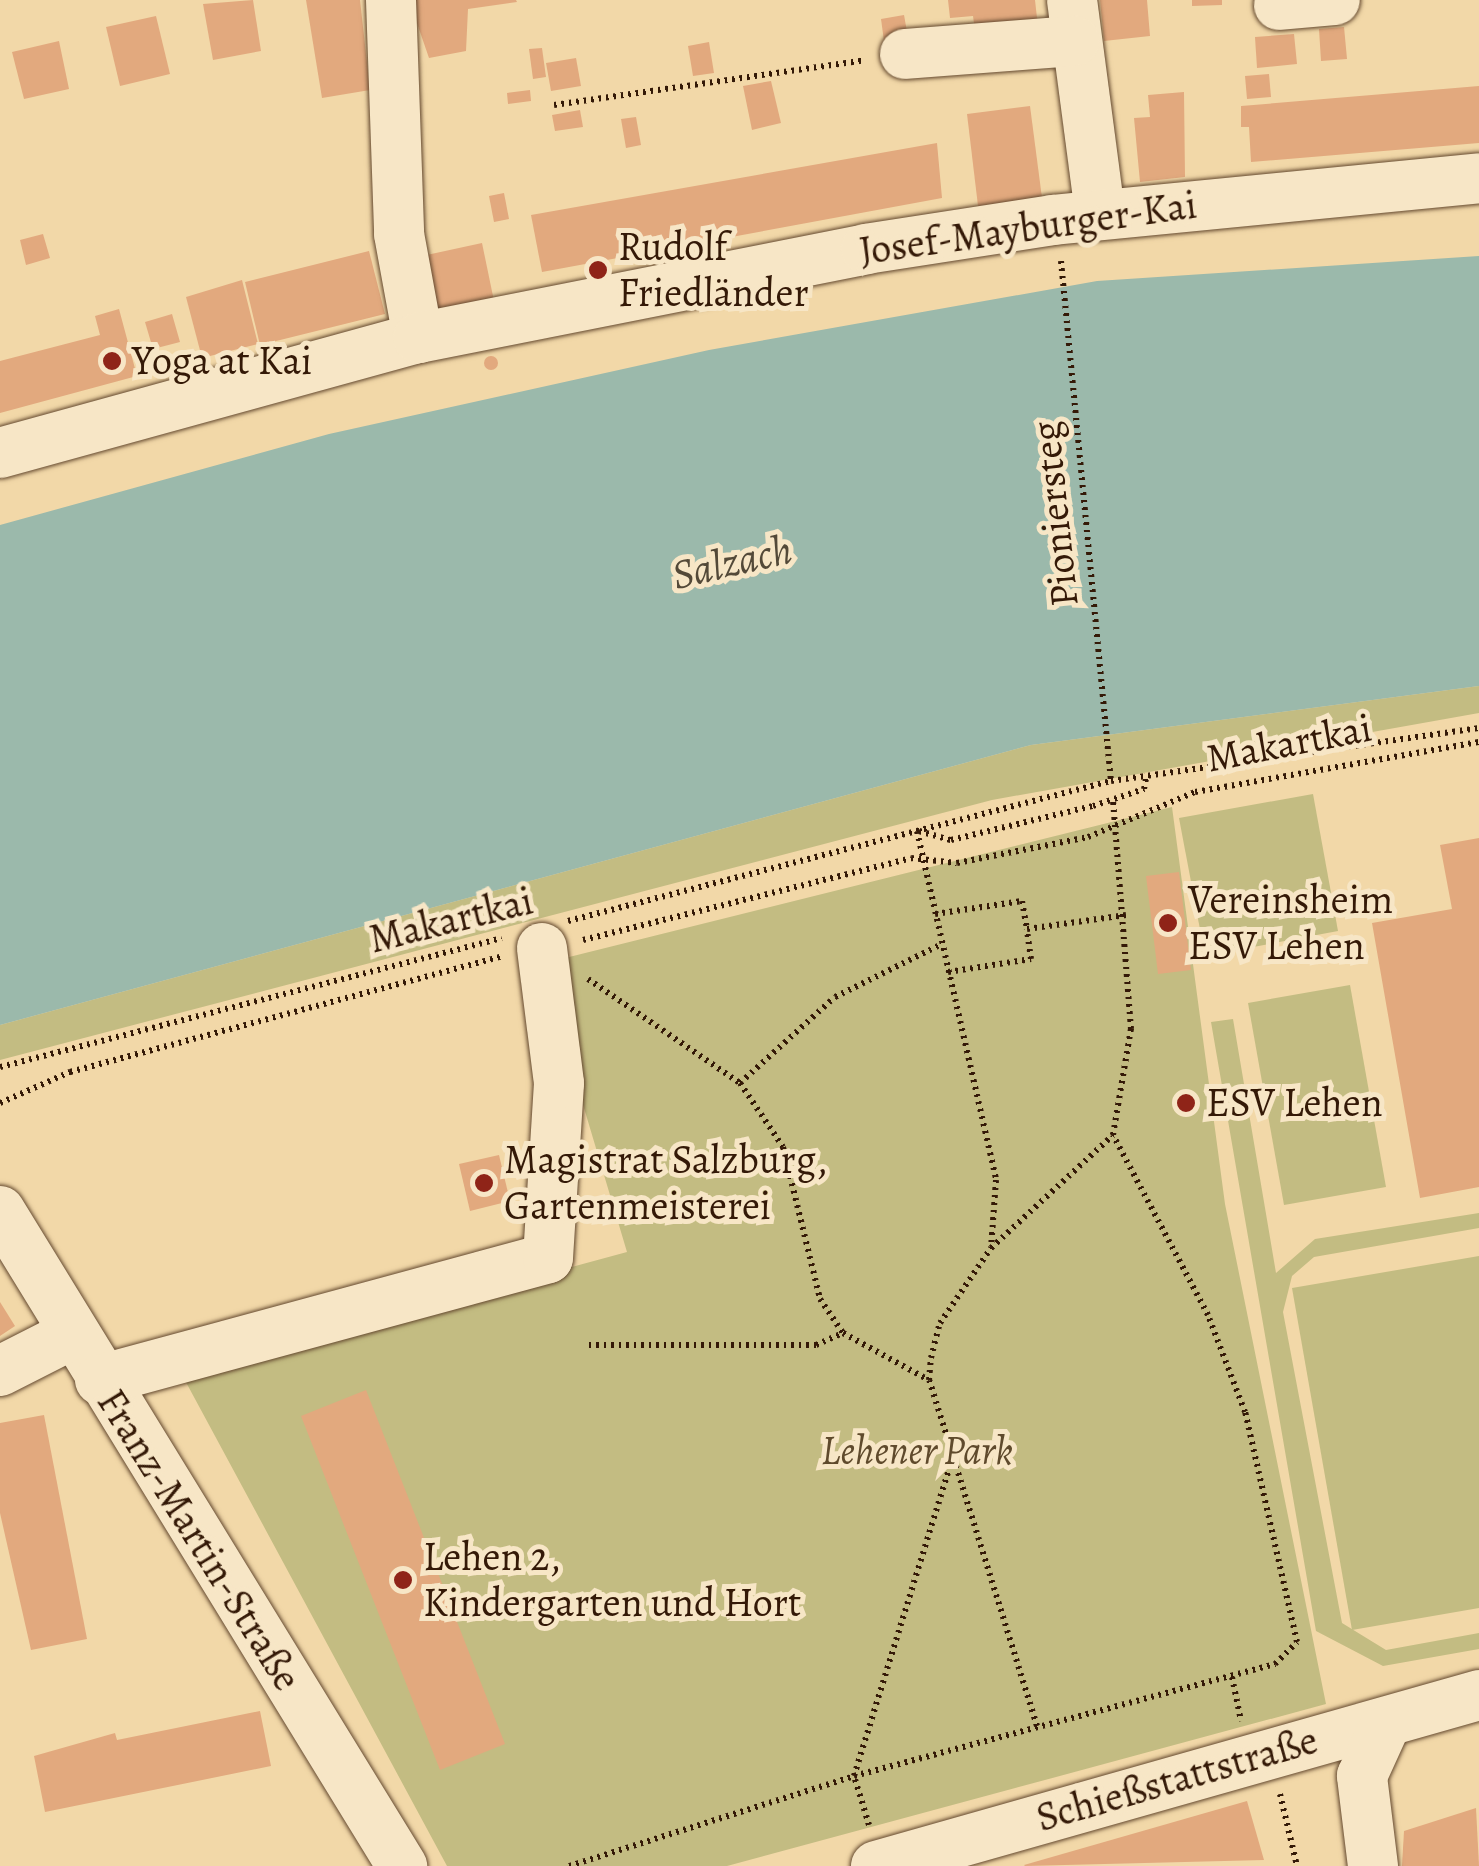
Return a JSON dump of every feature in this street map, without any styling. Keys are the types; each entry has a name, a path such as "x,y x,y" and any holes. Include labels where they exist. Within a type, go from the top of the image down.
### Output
{"street":[{"path":"391,0 399,232 418,338"},
{"path":"1279,5 1335,0"},
{"path":"905,54 1074,20 1100,214"},
{"name":"Josef-Mayburger-Kai","path":"0,453 418,338 866,248 1100,214 1479,178"},
{"path":"100,1380 548,1258 559,1083 540,938"},
{"name":"Franz-Martin-Straße","path":"0,1211 71,1335 402,1866"},
{"path":"0,1371 71,1335"},
{"name":"Schießstattstraße","path":"879,1858 1287,1761 1386,1723 1479,1695"},
{"path":"1370,1866 1362,1776 1386,1723"},
{"path":"1287,1761 1347,1816 1370,1866"}],"path":[{"path":"554,105 905,54"},
{"name":"Pioniersteg","path":"1059,245 1111,779"},
{"name":"Makartkai","path":"0,1067 540,938 1111,779 1479,728"},
{"name":"Makartkai","path":"1115,820 1195,792 1479,742"},
{"name":"Makartkai","path":"917,830 951,840 1113,800 1144,789 1147,774"},
{"path":"1037,1726 955,1448 929,1380 940,1323 991,1248 1112,1136 1130,1029 1126,915 1113,800"},
{"path":"917,830 996,1180 991,1248"},
{"path":"936,914 1022,901 1031,959 948,972"},
{"path":"1026,930 1126,915"},
{"path":"540,938 740,1083 782,1147 797,1187 799,1236 820,1299 844,1333 929,1380"},
{"path":"740,1083 835,997 942,944"},
{"path":"570,1866 854,1776 1276,1664 1297,1642 1245,1412 1208,1315 1112,1136"},
{"path":"589,1345 816,1345 844,1333"},
{"path":"879,1858 854,1776 955,1448"},
{"path":"1232,1677 1244,1732"},
{"path":"1287,1761 1297,1866"}],"green space":[{"path":"1479,686 1479,713 992,800 0,1060 0,1025 1031,745"},
{"path":"1313,794 1338,931 1205,956 1179,818"},
{"name":"Lehener Park","path":"1172,807 1225,1204 1326,1704 727,1866 447,1866 181,1373 627,1252 541,964"},
{"path":"1350,985 1386,1187 1284,1205 1248,1003"},
{"path":"1233,1019 1276,1273 1315,1239 1479,1213 1479,1228 1314,1257 1292,1276 1283,1312 1342,1623 1386,1650 1479,1633 1479,1649 1383,1666 1316,1631 1211,1022"},
{"path":"1479,1256 1479,1608 1352,1630 1292,1288"}],"water":[{"name":"Salzach","path":"1479,256 1479,686 1031,745 0,1025 0,525 329,434 709,350 1097,281"}],"building":[{"path":"253,0 261,51 213,60 203,4"},
{"path":"306,0 360,0 370,90 322,98"},
{"path":"409,0 517,2 468,9 466,51 429,58"},
{"path":"948,0 1035,0 1039,36 975,31 973,16 950,18"},
{"path":"1100,0 1147,0 1150,36 1104,41"},
{"path":"1192,0 1222,0 1222,5 1192,6"},
{"path":"904,15 908,37 884,41 881,19"},
{"path":"156,16 170,74 120,86 106,27"},
{"path":"1344,27 1347,59 1321,61 1319,29"},
{"path":"1294,34 1297,64 1257,68 1255,37"},
{"path":"59,41 69,89 24,99 12,52"},
{"path":"709,42 714,73 693,76 688,46"},
{"path":"542,48 546,77 533,79 529,49"},
{"path":"576,58 581,86 551,91 546,63"},
{"path":"1269,74 1271,97 1247,99 1245,76"},
{"path":"771,81 781,123 752,130 743,86"},
{"path":"1479,86 1479,143 1251,162 1249,127 1241,127 1241,106"},
{"path":"530,90 531,101 508,104 507,93"},
{"path":"1184,92 1185,177 1140,182 1134,118 1150,117 1148,95"},
{"path":"1030,106 1042,198 978,206 967,114"},
{"path":"580,110 583,127 555,131 552,115"},
{"path":"636,117 641,145 626,148 621,119"},
{"path":"937,143 942,198 542,272 531,215"},
{"path":"504,193 509,219 494,222 489,196"},
{"path":"43,234 50,258 26,265 20,240"},
{"path":"482,243 494,301 434,314 422,256"},
{"path":"369,251 385,314 260,345 245,282"},
{"path":"242,280 258,344 202,358 186,297"},
{"path":"119,309 137,376 0,413 0,361 100,335 95,316"},
{"path":"172,314 180,342 153,349 145,322"},
{"path":"491,356 498,363 491,370 484,363"},
{"path":"1479,838 1479,1187 1420,1198 1372,923 1452,909 1440,845"},
{"name":"Vereinsheim ESV Lehen","path":"1179,872 1191,970 1158,974 1146,876"},
{"name":"Magistrat Salzburg, Gartenmeisterei","path":"499,1155 510,1201 470,1211 459,1164"},
{"path":"0,1302 15,1326 0,1336"},
{"name":"Lehen 2, Kindergarten und Hort","path":"366,1390 505,1744 440,1770 301,1416"},
{"path":"44,1415 87,1639 31,1650 0,1513 0,1423"},
{"path":"260,1711 271,1766 45,1812 34,1756 115,1733 117,1740"},
{"path":"1247,1801 1264,1860 1024,1865"},
{"path":"1476,1808 1479,1866 1402,1866 1404,1831"}],"place":[{"name":"Rudolf Friedländer","path":"598,270"},
{"name":"Yoga at Kai","path":"112,361"},
{"name":"Vereinsheim ESV Lehen","path":"1168,923"},
{"name":"ESV Lehen","path":"1186,1103"},
{"name":"Magistrat Salzburg, Gartenmeisterei","path":"484,1183"},
{"name":"Lehen 2, Kindergarten und Hort","path":"403,1580"}]}
